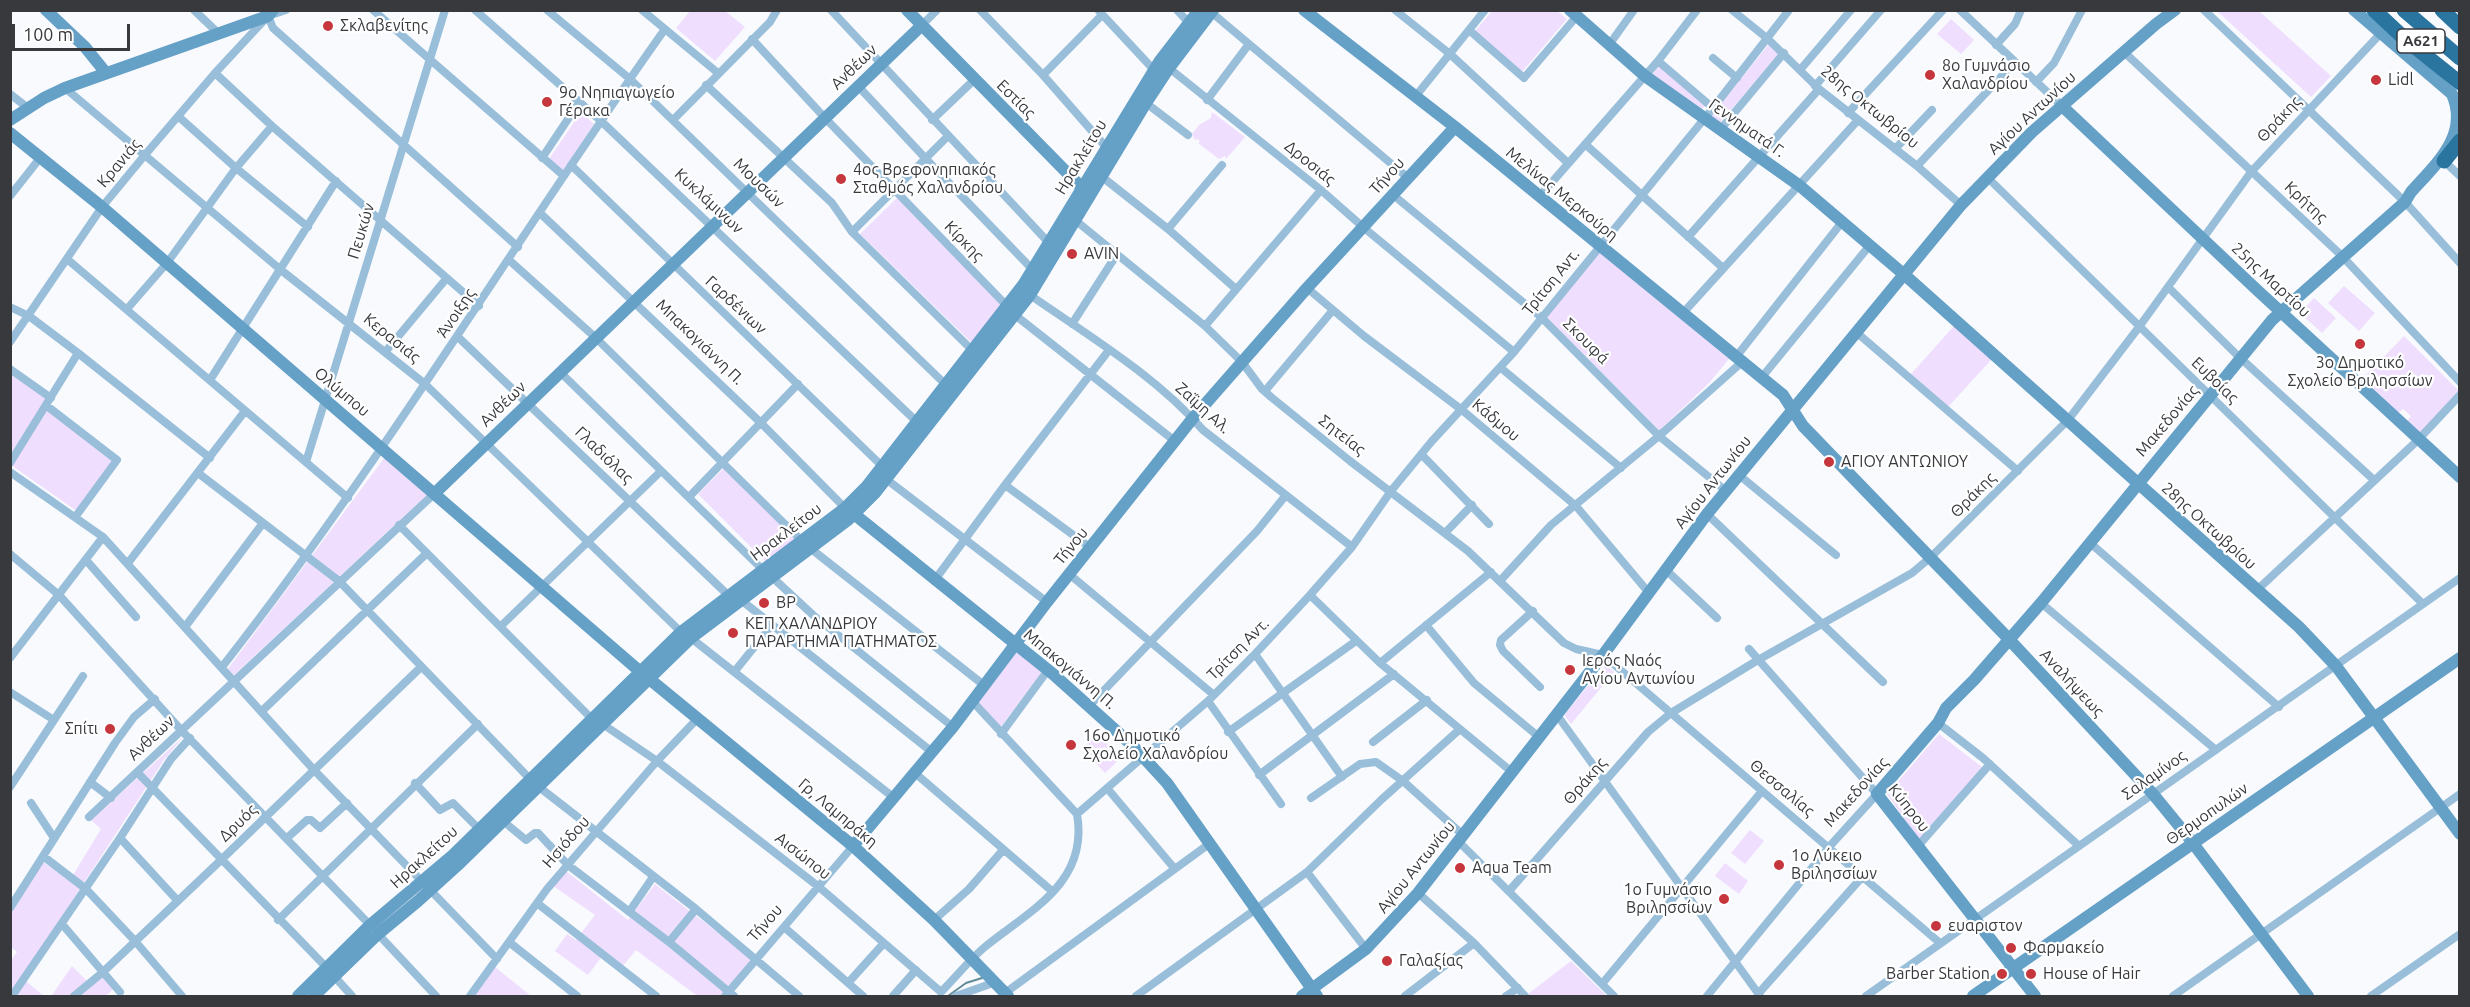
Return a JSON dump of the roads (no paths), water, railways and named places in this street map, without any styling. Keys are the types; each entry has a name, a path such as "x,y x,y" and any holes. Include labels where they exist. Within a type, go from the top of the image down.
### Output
{"highway":[{"path":"2374,10 2457,83"},
{"name":"Α621","path":"2385,10 2457,83"},
{"path":"2404,10 2460,58"},
{"path":"2416,10 2460,50"},
{"path":"2442,10 2460,27"},
{"path":"2444,161 2460,141"}],"street":[{"path":"46,10 85,47 106,73"},
{"path":"195,10 218,33"},
{"path":"10,120 65,88 271,13 286,10"},
{"path":"373,10 428,61 564,176"},
{"name":"Πευκών","path":"306,462 445,10"},
{"name":"Κυκλάμινων","path":"475,10 602,121 916,421"},
{"name":"Μουσών","path":"547,10 630,79 945,384"},
{"path":"642,10 718,73"},
{"path":"673,120 770,22 777,10"},
{"path":"831,10 947,137 1049,243"},
{"name":"Εστίας","path":"907,10 1085,191"},
{"name":"Ανθέων","path":"89,817 435,493 936,10"},
{"path":"980,10 1043,75 1106,147"},
{"path":"1177,10 1189,23"},
{"name":"Μελίνας Μερκούρη","path":"1304,10 1455,127 1762,377 1786,399 1792,409"},
{"path":"1395,10 1450,54 1568,163"},
{"path":"1610,45 1634,10"},
{"path":"1539,197 1658,62 1697,10"},
{"name":"28ης Οκτωβρίου","path":"1732,10 1784,53 1817,87 1917,166 1961,205"},
{"name":"Τρίτση Αντ.","path":"1077,814 1210,698 1310,595 1352,547 1391,492 1443,429 1501,368 1713,108 1789,10"},
{"path":"1800,70 1851,10"},
{"path":"1688,237 1759,157 1881,10"},
{"path":"1848,113 1943,10"},
{"path":"1996,45 2015,24 2021,10"},
{"path":"2036,82 2054,63 2082,10"},
{"path":"2204,10 2405,202 2460,263"},
{"path":"2354,10 2381,33 2457,83"},
{"path":"1208,11 1407,177"},
{"name":"Ηρακλείτου","path":"850,511 972,350 1030,294 1075,220 1085,191 1106,147 1154,70 1189,23 1208,11"},
{"name":"Ηρακλείτου","path":"298,996 427,886 599,722 686,635 850,511 886,479 1011,311 1049,243 1085,191 1101,176 1146,103 1208,11"},
{"name":"Αγίου Αντωνίου","path":"1310,994 1366,950 1418,893 1603,655 1707,514 1961,205 2062,106 2174,11"},
{"path":"1415,97 1469,30 1480,12"},
{"path":"1963,12 2014,63 2062,106"},
{"path":"271,13 273,28 518,247"},
{"name":"Κρανιάς","path":"10,342 102,207 215,73 271,13"},
{"path":"1043,75 1100,13 1154,70"},
{"path":"1469,30 1524,78 1574,14"},
{"name":"Γεννηματά Γ.","path":"1574,14 1645,76 1800,186 1903,274"},
{"name":"Άνοιξης","path":"222,667 307,556 383,448 571,165 665,29"},
{"name":"Θράκης","path":"1509,891 1648,732 1671,713 1758,660 1912,573 1931,557 2068,420 2139,327 2251,172 2381,33"},
{"name":"Κίρκης","path":"752,39 1011,311 1176,442"},
{"path":"1207,100 1249,44"},
{"name":"Κρήτης","path":"2124,52 2342,256 2460,382"},
{"path":"1720,130 1784,53"},
{"path":"1713,58 1737,78"},
{"path":"1658,62 1713,108"},
{"path":"1917,166 2014,63"},
{"name":"Δροσιάς","path":"1169,68 1321,190 1514,352"},
{"path":"215,73 272,126 479,306"},
{"path":"932,120 974,80"},
{"name":"Μακεδονίας","path":"2405,202 2454,143 2458,129 2457,83"},
{"path":"706,85 832,203 852,232 972,350"},
{"path":"858,86 1033,270"},
{"name":"Κερασιάς","path":"65,88 281,270 425,384 686,635 735,671 893,797"},
{"path":"10,94 28,108"},
{"path":"542,158 580,101"},
{"path":"1146,103 1188,135"},
{"name":"25ης Μαρτίου","path":"2062,106 2203,240 2460,477"},
{"path":"1895,149 1932,110"},
{"path":"178,117 236,168 308,226"},
{"path":"1683,313 1858,120"},
{"path":"127,309 167,263 236,168 272,126"},
{"name":"Τήνου","path":"729,995 756,959 953,727 1017,645 1047,602 1193,418 1307,288 1455,127"},
{"name":"Ολύμπου","path":"10,133 102,207 646,675"},
{"path":"852,232 947,137"},
{"path":"1585,144 1723,268"},
{"path":"10,196 40,158"},
{"path":"2444,161 2460,176"},
{"name":"Μακεδονίας","path":"1707,996 1829,847 1938,723 1952,712 1974,680 2041,603 2136,483 2280,311 2415,194 2444,161"},
{"name":"Γαρδένιων","path":"571,165 882,466"},
{"path":"1168,229 1222,165"},
{"path":"1101,176 1168,229 1236,289"},
{"name":"Ευβοίας","path":"1987,177 2423,604"},
{"path":"210,380 336,181"},
{"path":"1205,326 1321,190"},
{"name":"Σκουφά","path":"1392,194 1541,317 1659,436 1726,491"},
{"name":"Μπακογιάννη Π.","path":"540,213 850,511 934,581 1048,670 1144,756 1167,783 1310,994"},
{"name":"Σητείας","path":"1075,220 1205,326 1242,362 1265,391 1350,462 1445,533 1500,580 1570,647 1603,655"},
{"path":"1500,580 1551,525 1659,436 1739,360 1842,222"},
{"path":"1762,377 1870,245"},
{"path":"1072,324 1117,254"},
{"path":"67,259 348,498"},
{"path":"509,260 596,338 806,545 985,686"},
{"name":"28ης Οκτωβρίου","path":"1903,274 2299,627 2336,666 2460,834"},
{"path":"386,351 446,279"},
{"path":"2168,287 2374,480"},
{"name":"Κάδμου","path":"1307,288 1462,410 1576,506 1649,593"},
{"name":"Ζαΐμη Αλ.","path":"1030,294 1109,350 1186,410 1203,430 1352,547"},
{"path":"10,307 29,316 210,458"},
{"path":"1265,391 1333,310"},
{"path":"1856,332 2018,471"},
{"name":"Γλαδιόλας","path":"458,337 630,502 735,598 932,752"},
{"path":"934,581 1109,350"},
{"path":"10,462 78,353"},
{"path":"1501,368 1621,468"},
{"path":"10,369 117,460 76,516"},
{"path":"560,372 813,615 953,727"},
{"path":"689,497 798,384"},
{"path":"2257,590 2418,440 2460,395"},
{"name":"Αναλήψεως","path":"1792,409 1803,426 2009,639 2153,794 2194,843 2308,996"},
{"path":"128,563 246,411"},
{"path":"1422,455 1489,524"},
{"path":"501,626 661,471"},
{"path":"10,472 103,537 235,680 314,770 497,959"},
{"path":"198,473 339,581 535,783 696,909 799,996"},
{"path":"1739,475 1836,555"},
{"path":"886,479 1047,602"},
{"path":"1005,485 1091,548"},
{"path":"1089,706 1257,531 1286,495"},
{"path":"1445,533 1472,505"},
{"path":"1707,514 1883,682"},
{"path":"185,627 264,523"},
{"name":"Αισώπου","path":"399,525 599,722 657,761 819,887 941,992 976,962"},
{"path":"10,658 103,537"},
{"path":"2089,542 2279,707"},
{"path":"262,711 427,553"},
{"path":"10,554 59,595 182,731 436,996"},
{"path":"86,560 136,617"},
{"path":"1666,570 1717,618"},
{"path":"1380,663 1491,572"},
{"path":"1069,574 1150,642 1210,698 1228,732 1281,804"},
{"name":"Σαλαμίνος","path":"1866,996 2460,578"},
{"path":"1310,595 1380,663 1512,772"},
{"path":"2041,603 2216,750"},
{"path":"1533,611 1501,640 1500,645 1503,651 1540,687"},
{"path":"1426,625 1474,683 1539,737"},
{"path":"735,671 771,626"},
{"path":"1228,732 1356,641"},
{"name":"Κύπρου","path":"1749,649 1877,794 2035,996"},
{"path":"1255,654 1342,777"},
{"name":"Θεσσαλίας","path":"1603,655 1941,943"},
{"name":"Θερμοπυλών","path":"1973,996 2460,658"},
{"name":"Δρυός","path":"74,996 103,972 421,667"},
{"path":"1001,735 1048,670"},
{"path":"1259,775 1394,674"},
{"name":"Γρ, Λαμπράκη","path":"646,675 853,846 934,920 996,982"},
{"path":"12,781 83,676"},
{"path":"10,692 54,720"},
{"path":"10,908 125,728 155,699"},
{"path":"1373,742 1427,700"},
{"path":"973,702 1001,735 1077,814 1078,824 1077,854 1066,877 1053,892 976,962"},
{"path":"1557,715 1759,995 1863,876"},
{"name":"Ησιόδου","path":"470,996 537,903 568,865 657,761 698,718"},
{"path":"1938,723 1990,764 2079,846"},
{"path":"278,920 477,724"},
{"path":"1136,996 1307,872 1460,729"},
{"path":"12,996 171,759 190,738"},
{"path":"1311,798 1360,764 1372,762 1379,764 1403,781 1461,838 1509,891 1614,996"},
{"path":"1918,846 1990,764"},
{"path":"137,772 352,996"},
{"path":"915,773 1053,892"},
{"path":"90,782 111,798"},
{"path":"415,783 440,810 453,803 475,825"},
{"path":"1107,788 1174,868"},
{"path":"1602,984 1762,791"},
{"path":"2173,996 2460,795"},
{"path":"31,803 54,838"},
{"path":"287,838 307,820 320,828 347,803"},
{"path":"509,826 526,840 538,833 568,865 669,942 729,995"},
{"path":"120,838 177,900"},
{"path":"956,996 996,982 1007,995 1209,844"},
{"path":"934,920 969,889 1003,850"},
{"path":"43,856 86,888 135,940 182,996"},
{"path":"1307,872 1366,950"},
{"path":"628,912 653,877"},
{"path":"1418,893 1474,943 1525,996"},
{"path":"537,903 656,996"},
{"path":"669,942 696,909"},
{"path":"62,924 120,992"},
{"path":"784,927 862,996"},
{"path":"2371,996 2460,934"},
{"path":"509,942 577,996"},
{"path":"848,983 884,943"},
{"path":"1405,996 1474,943"},
{"path":"893,996 915,970"},
{"name":"Ηρακλείτου","path":"314,996 330,971"},
{"path":"1506,996 1518,988"}],"waterway":[{"path":"948,996 966,983 982,978"}],"place":[{"name":"Σκλαβενίτης","path":"328,26"},
{"name":"8ο Γυμνάσιο Χαλανδρίου","path":"1930,75"},
{"name":"Lidl","path":"2376,80"},
{"name":"9ο Νηπιαγωγείο Γέρακα","path":"547,102"},
{"name":"4ος Βρεφονηπιακός Σταθμός Χαλανδρίου","path":"841,179"},
{"name":"AVIN","path":"1072,254"},
{"name":"3ο Δημοτικό Σχολείο Βριλησσίων","path":"2360,344"},
{"name":"ΑΓΙΟΥ ΑΝΤΩΝΙΟΥ","path":"1829,462"},
{"name":"BP","path":"764,603"},
{"name":"ΚΕΠ ΧΑΛΑΝΔΡΙΟΥ ΠΑΡΑΡΤΗΜΑ ΠΑΤΗΜΑΤΟΣ","path":"733,633"},
{"name":"Ιερός Ναός Αγίου Αντωνίου","path":"1570,670"},
{"name":"Σπίτι","path":"110,729"},
{"name":"16ο Δημοτικό Σχολείο Χαλανδρίου","path":"1071,745"},
{"name":"1o Λύκειο Βριλησσίων","path":"1779,865"},
{"name":"Aqua Team","path":"1460,868"},
{"name":"1ο Γυμνάσιο Βριλησσίων","path":"1724,899"},
{"name":"ευαριστον","path":"1936,926"},
{"name":"Φαρμακείο","path":"2011,948"},
{"name":"Γαλαξίας","path":"1387,961"},
{"name":"Barber Station","path":"2002,974"},
{"name":"House of Hair","path":"2031,974"}]}
